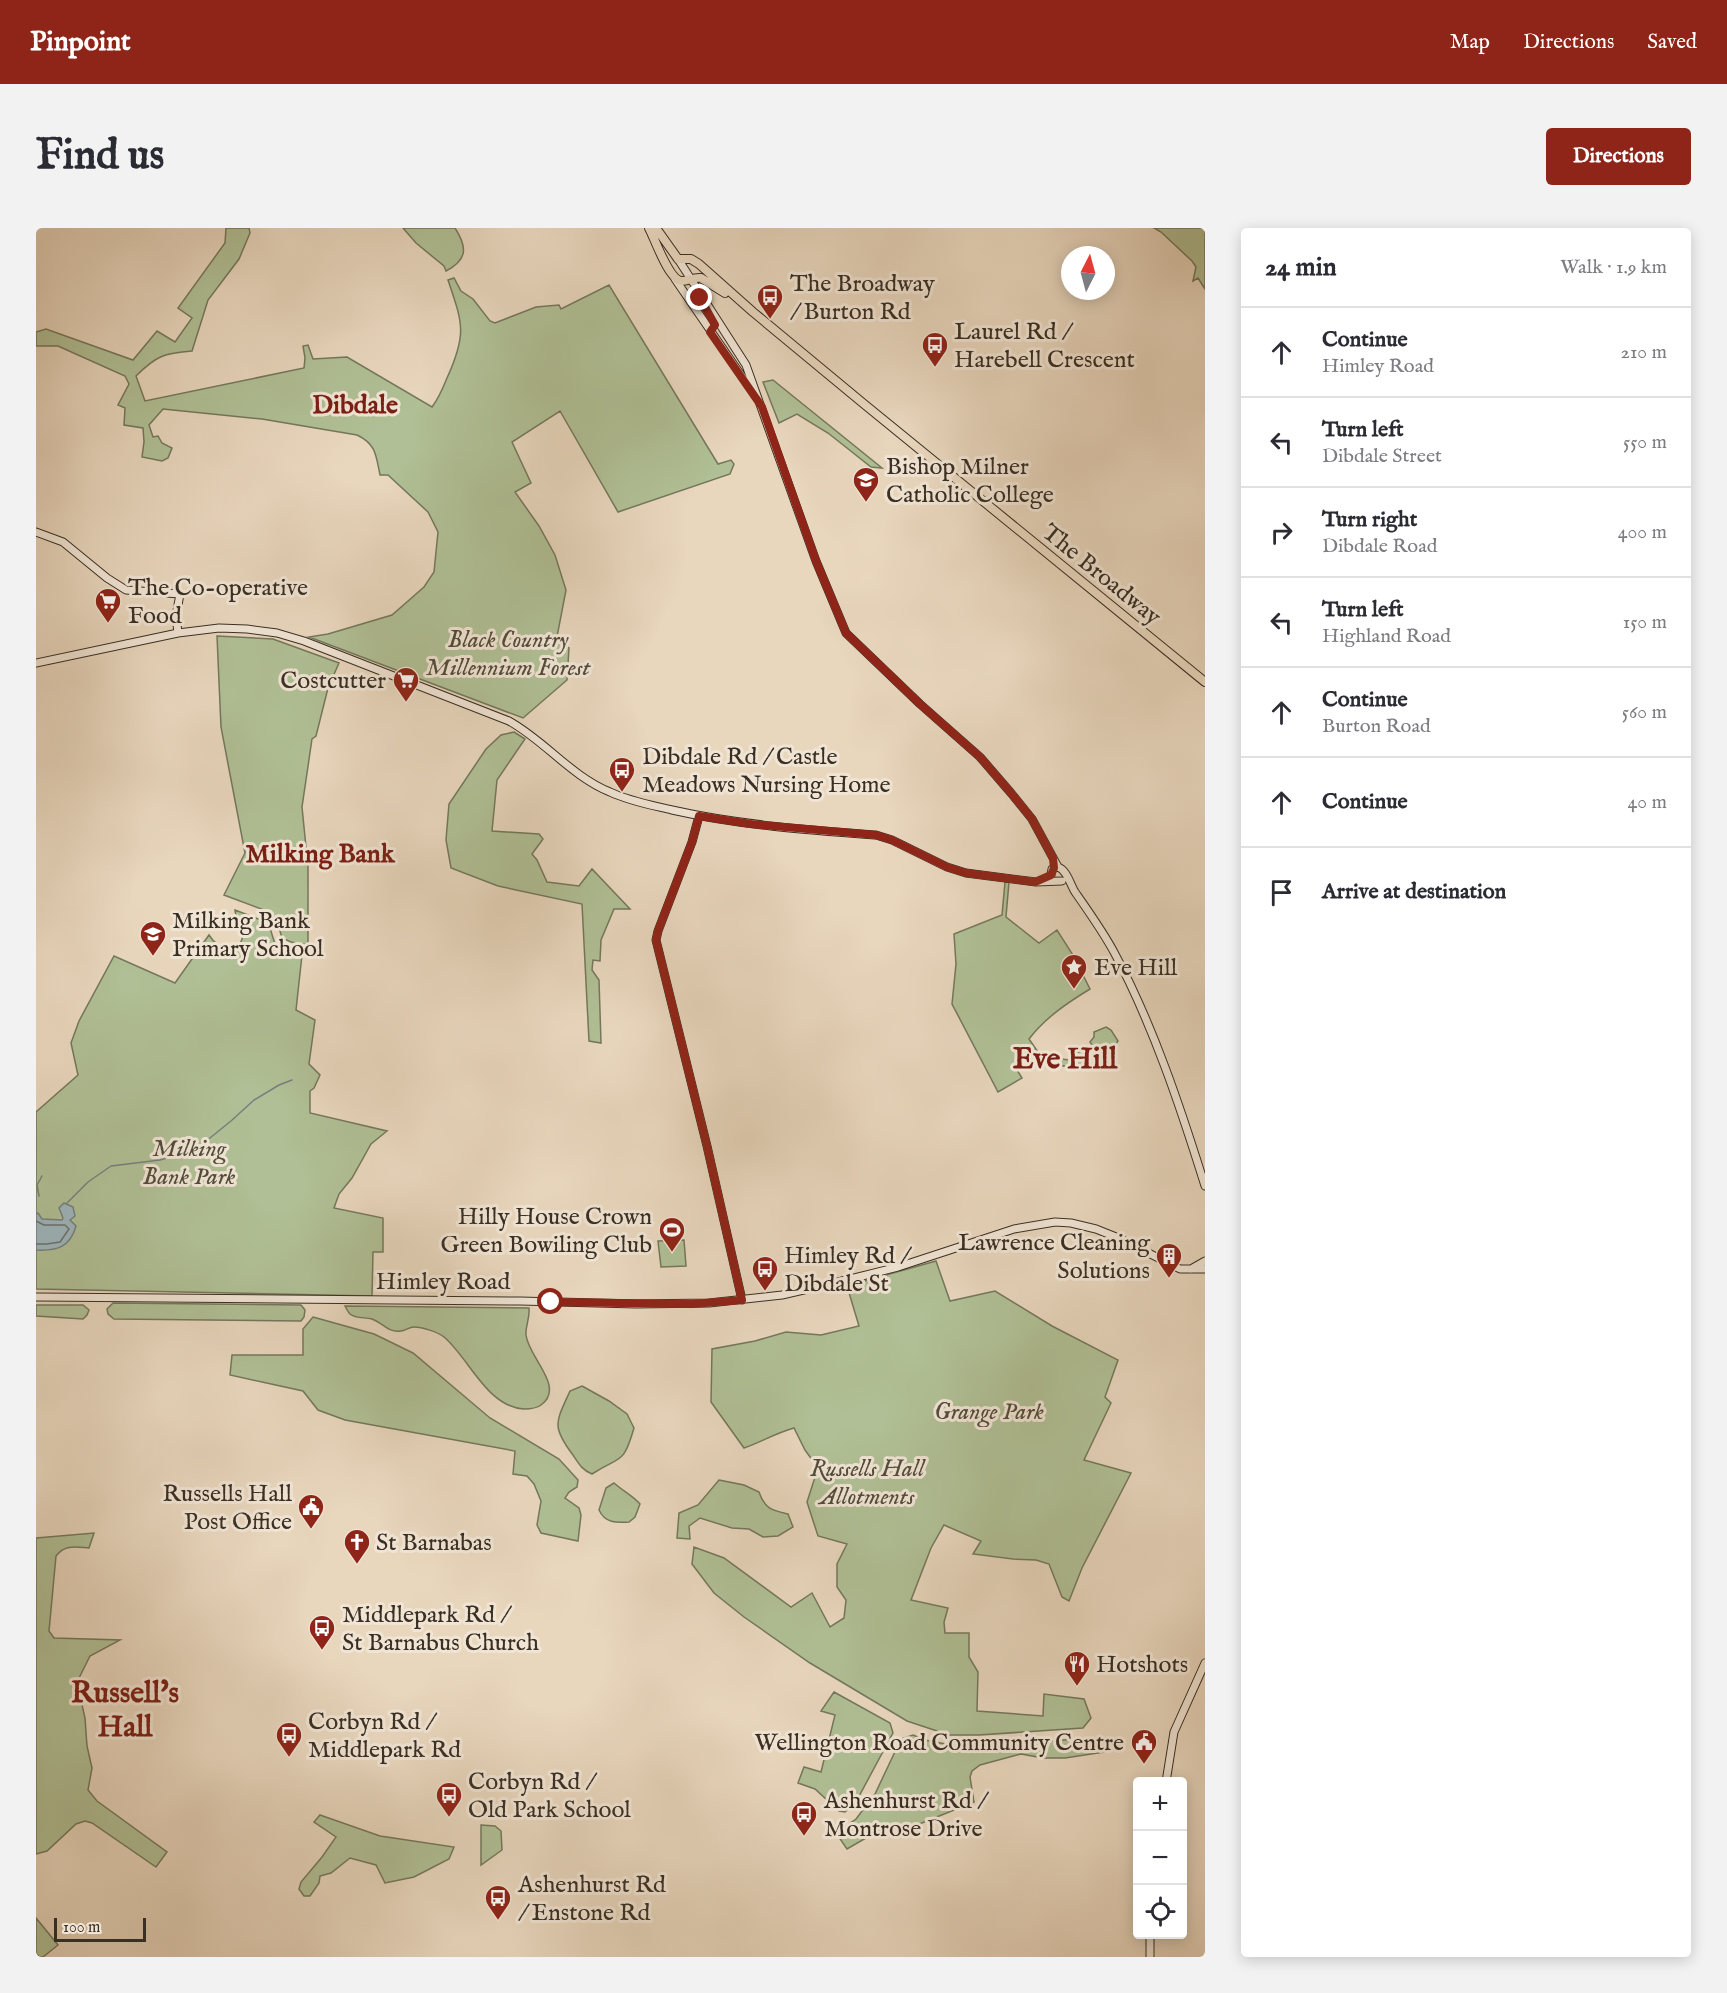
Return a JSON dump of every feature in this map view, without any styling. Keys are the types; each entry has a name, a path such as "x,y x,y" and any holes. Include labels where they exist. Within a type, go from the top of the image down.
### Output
{"main road":[{"path":"649,228 673,276 762,407"},
{"path":"656,228 746,365 816,561 846,633 920,704 980,757 1011,793 1032,819 1053,858 1057,874 1073,889 1114,952 1133,991 1173,1092 1205,1186"},
{"path":"673,276 678,259"},
{"name":"The Broadway","path":"678,259 691,259 699,264 753,312 1205,682"},
{"name":"The Broadway","path":"673,276 681,281 701,278 708,281 753,312"},
{"path":"700,294 715,325 710,332"},
{"path":"36,532 63,542 107,578 126,590 180,594 176,616 178,633"},
{"path":"36,663 178,633 219,628 277,633 312,644 509,721 523,729 582,777 609,792 633,801 699,816 751,824 876,835 892,840 947,867 966,873 1035,882 1057,874"},
{"path":"699,816 692,842 656,940 742,1300"},
{"name":"Himley Road","path":"36,1297 692,1304 782,1295 898,1267 1014,1229 1049,1223 1071,1223 1096,1229 1121,1239 1179,1269 1205,1269"},
{"path":"1189,1270 1205,1261"},
{"path":"1167,1777 1174,1732 1205,1663"},
{"path":"1149,1957 1150,1939"}],"green space":[{"path":"226,228 249,228 250,233 239,259 208,300 192,351 161,357 136,376 145,401 304,368 303,346 308,345 313,359 347,357 432,407 441,393 460,339 460,319 448,280 454,278 461,291 473,299 490,321 495,323 536,307 559,305 561,309 609,285 718,464 731,460 734,464 730,474 618,512 560,411 512,442 531,483 515,492 539,526 555,555 566,590 556,642 569,648 567,680 523,718 309,637 328,634 392,615 424,587 434,572 438,532 428,512 388,475 380,475 372,446 363,438 357,435 262,419 163,409 149,425 153,437 158,436 162,443 172,448 168,458 162,461 142,457 143,428 124,425 125,408 118,405 129,384 125,376 58,346 36,346 36,332 46,329 133,360 157,331 175,342 192,318 178,308 225,243"},
{"path":"403,228 455,228 462,242 462,258 446,271 444,266 416,243"},
{"path":"1154,228 1205,228 1205,289 1198,278 1193,281 1196,267 1192,261"},
{"path":"773,380 882,468 871,467 828,433 797,414 779,423 763,382"},
{"path":"217,636 273,639 339,663 328,688 316,736 312,739 302,807 308,867 308,945 282,938 272,913 224,895 245,853 221,727"},
{"name":"Black Country Millennium Forest","path":"514,732 525,739 497,780 492,831 539,834 543,839 532,854 547,882 579,886 592,869 630,909 614,909 601,940 600,961 593,960 592,970 599,980 601,1043 589,1041 582,904 498,886 451,868 446,840 449,804 486,749 501,735"},
{"path":"1005,882 1009,882 1006,917 1039,943 1057,930 1090,989 1057,1011 1035,1031 1029,1039 1038,1052 1021,1063 1017,1070 1022,1078 998,1092 952,1004 956,964 954,934 1002,915"},
{"name":"Milking Bank Park","path":"235,910 266,922 275,944 282,949 302,955 296,1010 315,1020 309,1064 320,1075 314,1088 310,1091 310,1113 387,1131 371,1144 352,1178 339,1194 334,1208 383,1218 383,1252 373,1252 372,1296 36,1289 36,1112 78,1075 71,1043 79,1021 114,956 175,983 209,935 213,941 224,948 234,948 239,945 243,930"},
{"path":"1106,1027 1111,1030 1118,1041 1115,1045 1104,1044 1096,1052 1090,1042 1094,1037 1094,1032"},
{"path":"1083,1049 1089,1058 1088,1065 1066,1067 1054,1062 1053,1058 1069,1060 1069,1054"},
{"name":"Hilly House Crown Green Bowiling Club","path":"684,1240 686,1266 661,1267 658,1241"},
{"path":"936,1261 950,1301 995,1291 1052,1326 1118,1360 1105,1397 1111,1403 1084,1460 1131,1473 1082,1568 1069,1601 1062,1597 1049,1564 1036,1560 973,1554 981,1541 944,1525 931,1548 911,1600 948,1608 944,1622 945,1633 969,1633 969,1657 978,1672 977,1711 1043,1716 1044,1694 1084,1699 1091,1718 1083,1728 949,1735 907,1721 810,1663 744,1617 714,1593 692,1564 694,1547 724,1558 791,1607 812,1593 830,1627 844,1618 846,1600 837,1587 837,1564 847,1544 818,1536 807,1502 818,1468 805,1450 794,1428 744,1448 711,1402 712,1349 755,1341 786,1332 821,1335 859,1326 847,1286"},
{"path":"113,1303 301,1305 305,1310 301,1321 114,1319 108,1314 107,1309"},
{"path":"36,1305 83,1305 89,1310 83,1319 36,1316"},
{"path":"345,1306 529,1308 526,1335 528,1344 548,1381 548,1398 541,1405 533,1408 524,1409 511,1406 499,1400 489,1391 453,1346 441,1335 417,1327 393,1331 372,1319 352,1316"},
{"path":"313,1317 374,1334 413,1353 490,1418 559,1459 578,1480 577,1487 565,1498 579,1508 581,1515 578,1541 541,1533 537,1525 541,1501 534,1484 527,1476 513,1474 515,1451 345,1420 318,1410 303,1391 230,1375 232,1355 303,1355 303,1329"},
{"path":"582,1386 627,1414 634,1428 624,1454 592,1474 579,1464 566,1445 561,1437 558,1424 561,1410 570,1391"},
{"path":"719,1480 744,1485 759,1492 769,1508 788,1514 793,1527 778,1536 763,1537 749,1529 732,1528 700,1518 689,1526 690,1539 677,1538 679,1513 698,1505"},
{"path":"614,1483 640,1504 635,1517 629,1522 611,1521 604,1518 599,1510 606,1488"},
{"path":"94,1533 89,1548 67,1548 56,1556 49,1631 54,1638 120,1640 90,1656 77,1682 92,1768 88,1790 97,1801 167,1852 156,1867 92,1823 85,1821 76,1824 47,1851 36,1854 36,1538"},
{"path":"834,1692 890,1723 893,1733 857,1800 845,1812 839,1811 815,1789 798,1783 804,1767 821,1772 835,1715 821,1711"},
{"path":"913,1735 925,1740 961,1747 1093,1738 1101,1743 1105,1752 1065,1758 1043,1758 1021,1754 980,1765 972,1771 970,1777 974,1802 912,1827 885,1827 847,1849 836,1833 856,1819 875,1794 901,1739"},
{"path":"320,1815 380,1836 454,1847 449,1859 414,1877 385,1883 376,1865 350,1858 331,1873 320,1876 319,1883 310,1896 304,1896 299,1889 301,1882 336,1837 314,1822"},
{"path":"481,1825 495,1826 501,1831 502,1850 481,1865"},
{"path":"36,1918 58,1945 43,1957 39,1957 36,1953"}],"water":[{"path":"64,1203 73,1207 75,1216 70,1220 76,1226 70,1239 56,1249 36,1250 36,1214 38,1213 42,1219 62,1220 59,1208"}],"waterway":[{"path":"67,1203 88,1182 111,1166 160,1160 195,1150 254,1100 292,1080"},
{"path":"39,1196 37,1185 42,1176"}],"place":[{"name":"The Broadway / Burton Rd","path":"770,320"},
{"name":"Laurel Rd / Harebell Crescent","path":"935,368"},
{"name":"Bishop Milner Catholic College","path":"866,503"},
{"name":"The Co-operative Food","path":"108,624"},
{"name":"Costcutter","path":"406,703"},
{"name":"Dibdale Rd / Castle Meadows Nursing Home","path":"622,793"},
{"name":"Milking Bank Primary School","path":"153,957"},
{"name":"Eve Hill","path":"1074,990"},
{"name":"Hilly House Crown Green Bowiling Club","path":"672,1253"},
{"name":"Lawrence Cleaning Solutions","path":"1169,1279"},
{"name":"Himley Rd / Dibdale St","path":"765,1292"},
{"name":"Russells Hall Post Office","path":"311,1530"},
{"name":"St Barnabas","path":"357,1565"},
{"name":"Middlepark Rd / St Barnabus Church","path":"322,1651"},
{"name":"Hotshots","path":"1077,1687"},
{"name":"Corbyn Rd / Middlepark Rd","path":"289,1758"},
{"name":"Wellington Road Community Centre","path":"1144,1765"},
{"name":"Corbyn Rd / Old Park School","path":"449,1818"},
{"name":"Ashenhurst Rd / Montrose Drive","path":"804,1837"},
{"name":"Ashenhurst Rd / Enstone Rd","path":"498,1921"}],"district":[{"name":"Dibdale","path":"355,404"},
{"name":"Milking Bank","path":"320,853"},
{"name":"Eve Hill","path":"1065,1058"},
{"name":"Russell's Hall","path":"125,1709"}],"route":[{"path":"551,1302 692,1304 742,1300 656,940 692,842 699,816 810,831 876,835 892,840 947,867 978,875 1035,882 1051,875 1054,868 1053,858 1032,819 980,757 920,704 846,633 816,561 762,407 710,332 715,325 700,298"}],"park label":[{"name":"Grange Park","path":"989,1411"},
{"name":"Russells Hall Allotments","path":"867,1482"}]}
